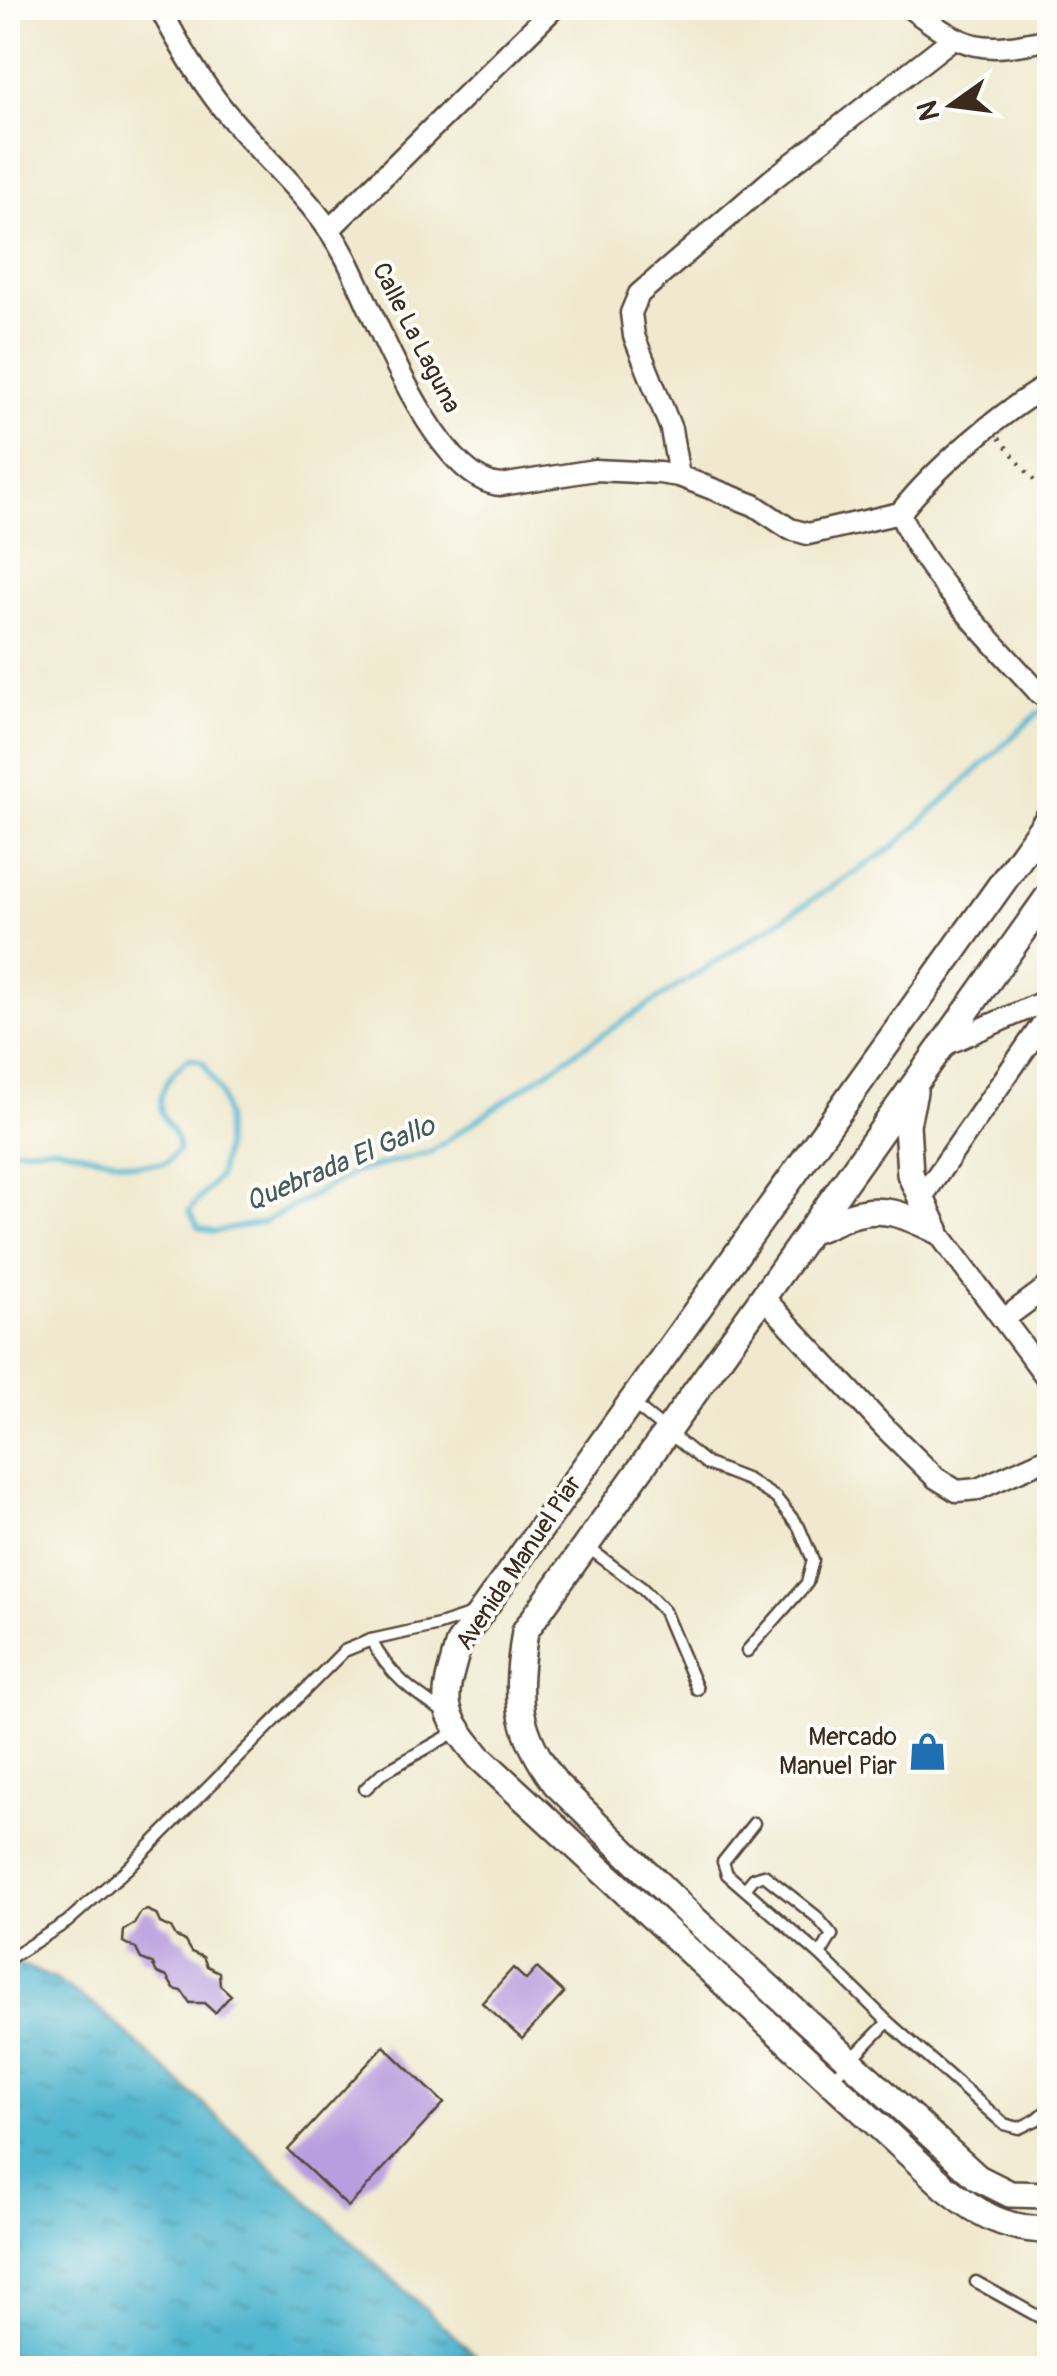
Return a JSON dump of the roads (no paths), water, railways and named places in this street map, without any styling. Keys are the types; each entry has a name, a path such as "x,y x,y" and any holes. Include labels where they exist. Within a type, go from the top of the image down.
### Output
{"street":[{"name":"Calle La Laguna","path":"160,8 188,60 220,106 330,229 416,403 444,444 477,477 501,485 595,470 680,476 754,505 790,529 808,534 900,513"},
{"path":"330,229 554,8"},
{"path":"910,8 952,39 968,45 997,48 1050,39"},
{"path":"680,476 670,429 634,336 631,313 639,294 770,182 952,39"},
{"path":"1050,384 990,427 913,496 900,513 907,532 966,612 1040,694 1050,695"},
{"name":"Avenida Manuel Piar","path":"453,1723 445,1697 459,1643 1045,834"},
{"name":"Avenida Manuel Piar","path":"1050,894 524,1631 517,1684 526,1739 556,1784 691,1916 994,2189 1027,2197 1050,2195"},
{"path":"942,1046 1050,1000"},
{"path":"920,1200 1050,1013"},
{"path":"915,1085 906,1147 910,1174 920,1200 936,1230 1050,1382"},
{"path":"810,1231 864,1211 882,1210 936,1230"},
{"path":"1004,1319 1050,1286"},
{"path":"763,1297 884,1427 936,1478 957,1491 978,1489 1050,1457"},
{"path":"453,1723 479,1756 968,2206 1008,2226 1050,2230"}],"lane":[{"path":"631,1402 707,1464 748,1480 776,1498 799,1527 813,1560 807,1584 746,1650"},
{"path":"586,1546 642,1588 664,1611 697,1689"},
{"path":"8,1959 67,1922 200,1798 344,1651 482,1610"},
{"path":"364,1789 453,1723 401,1682 381,1660 371,1640"},
{"path":"754,1824 723,1862 727,1874 1004,2124 1019,2128 1050,2108"},
{"path":"745,1889 754,1878 764,1875 817,1917 832,1935 820,1955"},
{"path":"799,1936 817,1917"},
{"path":"830,2081 888,2022"},
{"path":"976,2282 1050,2323"}],"water":[{"path":"8,1959 54,1979 101,2010 489,2368 8,2368"}],"waterway":[{"name":"Quebrada El Gallo","path":"8,1149 55,1147 136,1165 166,1163 179,1149 162,1113 161,1097 177,1068 189,1058 203,1062 221,1094 226,1118 219,1176 189,1211 199,1228 214,1232 264,1222 355,1172 430,1152 580,1049 894,847 1038,713 1050,712"}],"place":[{"name":"Mercado Manuel Piar","path":"927,1751"}]}
